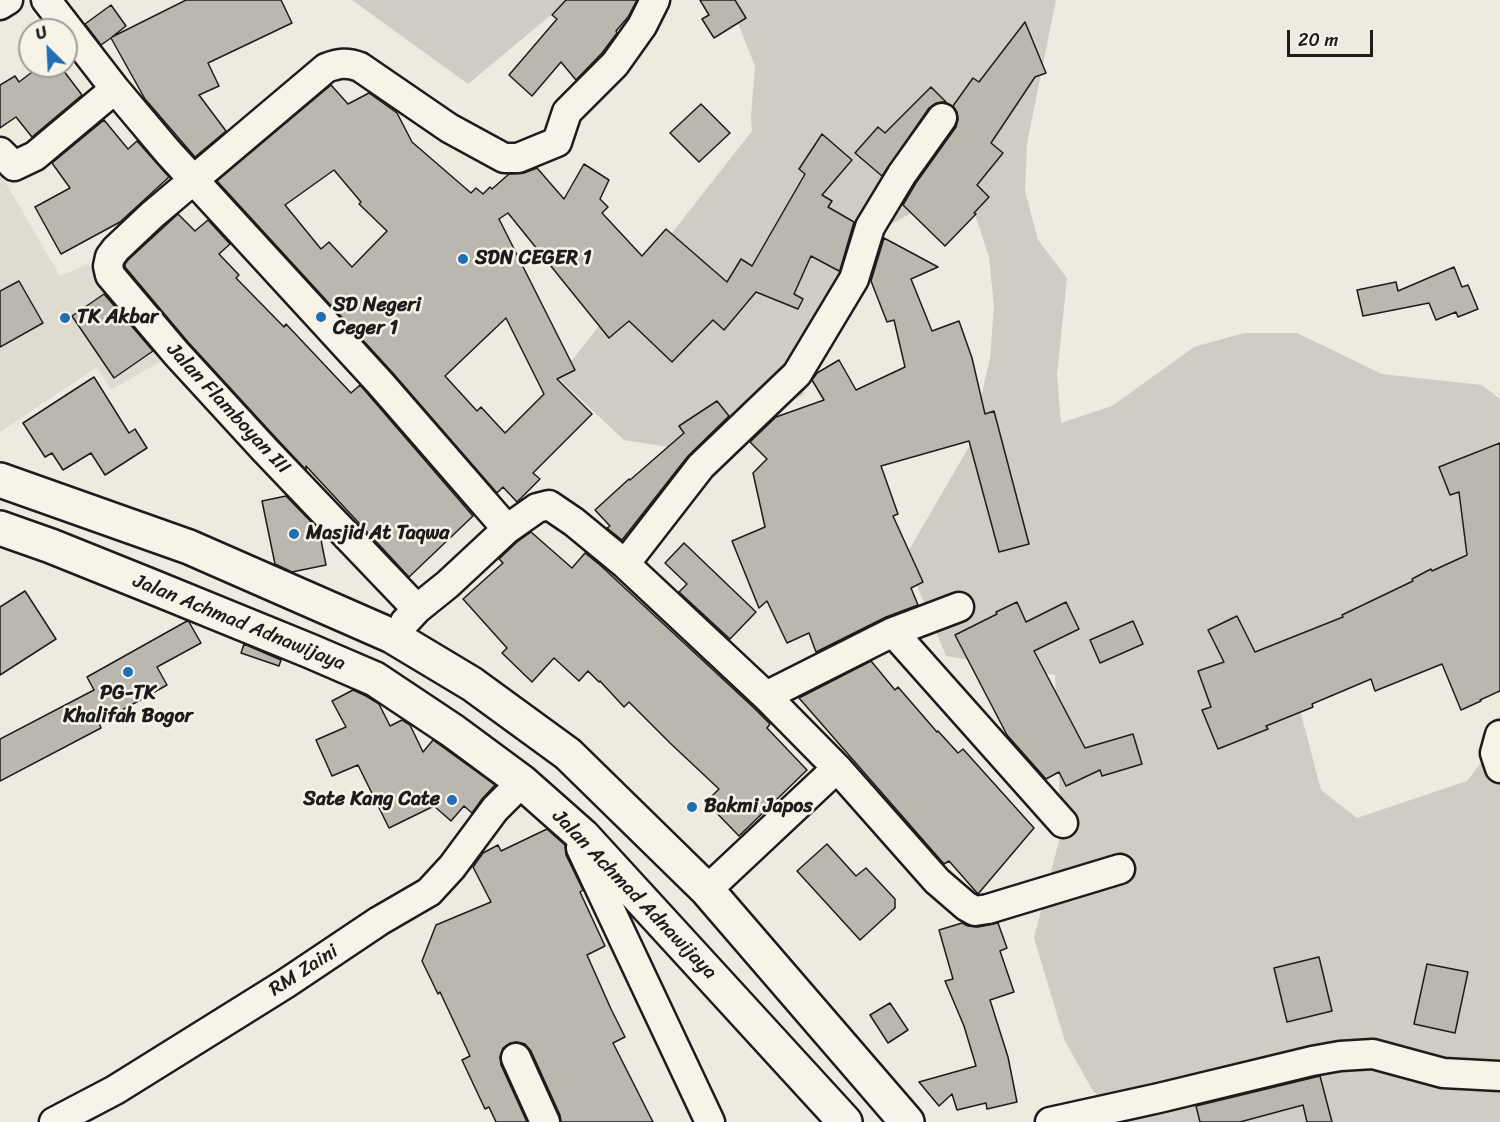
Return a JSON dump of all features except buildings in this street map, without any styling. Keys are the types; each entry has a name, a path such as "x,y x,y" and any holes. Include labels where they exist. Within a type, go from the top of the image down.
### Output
{"main road":[{"path":"0,480 189,547 392,636 472,684 568,754 707,890 907,1122"},
{"name":"Jalan Achmad Adnawijaya","path":"0,528 51,546 375,679 453,731 522,782 583,836 845,1122"}],"street":[{"path":"0,5 8,0"},
{"path":"46,0 115,89 168,152 380,383 507,529"},
{"path":"193,179 326,68 343,63 360,68 449,128 504,158 518,158 531,153 557,142 567,112 615,64 642,26 655,0"},
{"path":"7,159 35,156 115,89"},
{"path":"625,564 701,466 797,374 854,279 870,227 902,174 942,118"},
{"name":"Jalan Flamboyan III","path":"193,179 116,249 110,257 108,266 110,276 232,415 417,609"},
{"path":"392,636 417,609 448,584 507,529 537,508 549,505 625,564 766,696 837,768 937,881 966,906 975,910 988,909 1120,869"},
{"path":"766,696 893,632 959,608"},
{"path":"893,632 1063,823"},
{"path":"1500,735 1495,753 1500,768"},
{"path":"707,890 837,768"},
{"name":"RM Zaini","path":"54,1122 115,1090 429,892 452,867 495,809 522,782"},
{"path":"583,836 581,848 710,1122"},
{"path":"1050,1122 1340,1056 1373,1054 1443,1073 1500,1076"},
{"path":"516,1058 545,1122"}],"shaded area":[{"path":"352,0 569,0 468,84"},
{"path":"726,0 1056,0 1027,143 1025,191 1038,240 1067,278 1057,375 1061,423 1112,406 1194,347 1244,333 1297,333 1382,374 1482,385 1500,399 1500,499 1468,552 1295,691 1321,790 1357,818 1467,781 1500,738 1500,1122 1127,1122 1093,1091 1065,1041 1034,938 1061,833 1055,675 946,656 905,557 970,445 990,358 994,307 989,257 973,208 921,208 872,232 837,298 803,395 755,418 729,457 624,440 558,378 752,131 755,66 733,11"},
{"name":"TK Akbar","path":"0,173 60,276 88,264 163,360 111,390 97,367 0,432"}],"place":[{"name":"SDN CEGER 1","path":"463,259"},
{"name":"SD Negeri Ceger 1","path":"321,317"},
{"name":"TK Akbar","path":"65,318"},
{"name":"Masjid At Taqwa","path":"294,534"},
{"name":"PG-TK Khalifah Bogor","path":"128,672"},
{"name":"Sate Kang Cate","path":"452,800"},
{"name":"Bakmi Japos","path":"692,807"}]}
